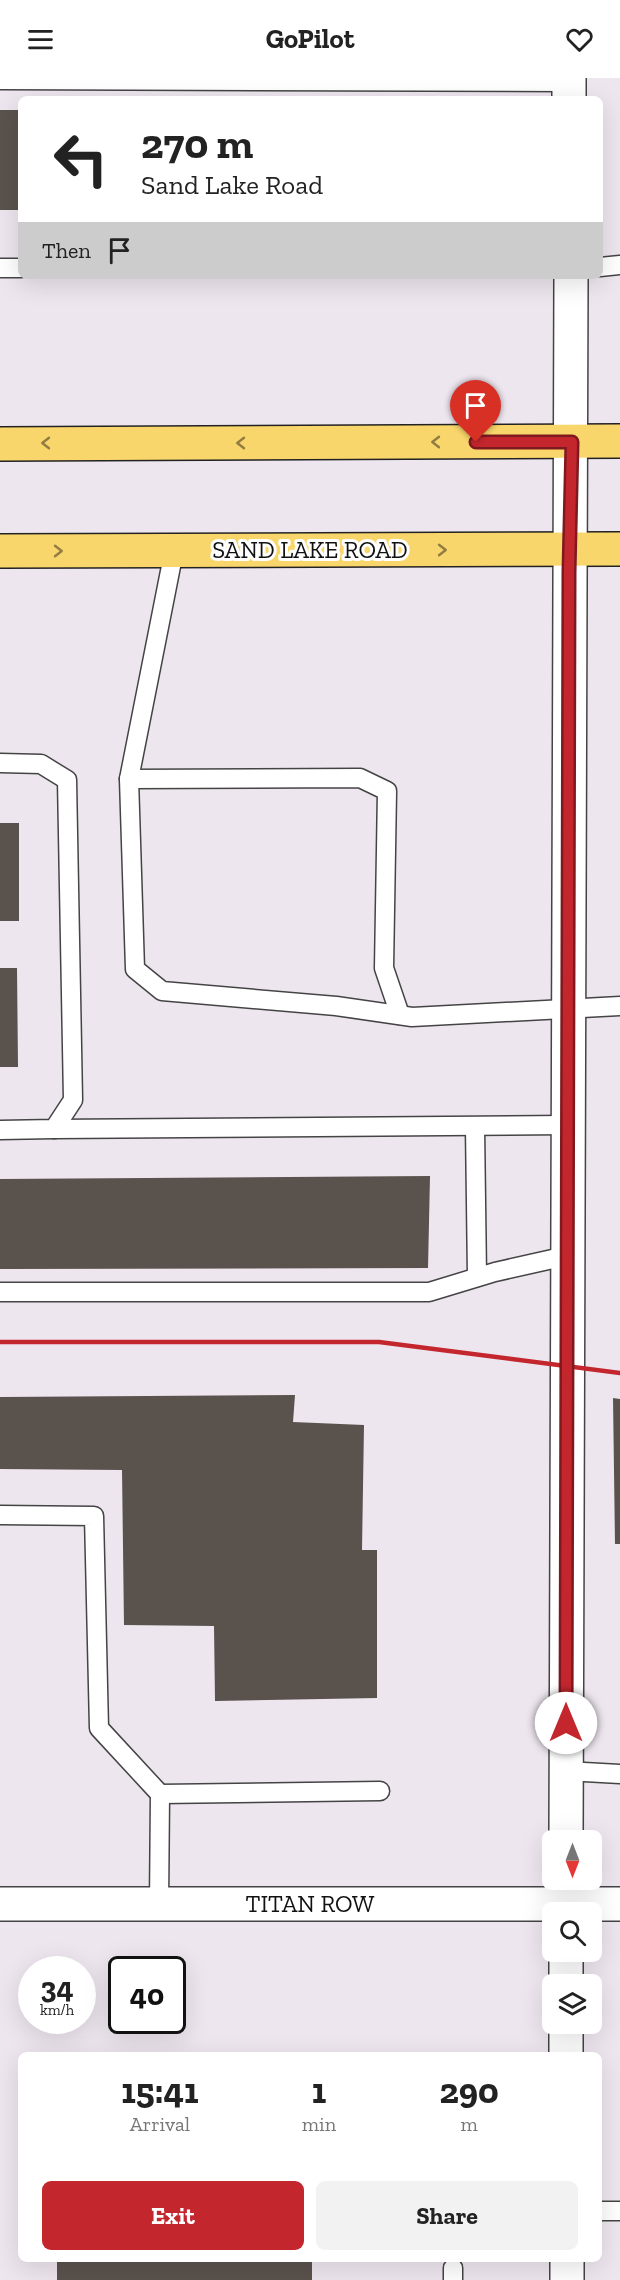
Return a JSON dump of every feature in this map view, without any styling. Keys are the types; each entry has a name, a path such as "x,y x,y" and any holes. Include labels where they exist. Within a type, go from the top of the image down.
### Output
{"main road":[{"path":"0,444 620,441"},
{"name":"SAND LAKE ROAD","path":"0,551 620,549"}],"street":[{"path":"566,1830 566,1256 569,549 572,442 571,279"},
{"name":"TITAN ROW","path":"0,1904 159,1905 566,1899 620,1904"},
{"path":"566,2034 566,2052"},
{"path":"567,2262 567,2280"}],"lane":[{"path":"0,80 569,86"},
{"path":"603,267 620,265"},
{"path":"0,268 18,268"},
{"path":"174,551 129,779 135,969 162,991 336,1006 412,1017 567,1007 620,1006"},
{"path":"0,763 42,764 67,780 74,1100 54,1130"},
{"path":"129,779 360,778 387,791 384,968 400,1015"},
{"path":"0,1130 567,1125"},
{"path":"475,1127 477,1277"},
{"path":"0,1292 429,1292 477,1277 566,1256"},
{"path":"0,1515 94,1516 99,1728 160,1794 159,1905"},
{"path":"566,1771 620,1774"},
{"path":"160,1794 380,1791"},
{"path":"602,2211 620,2211"}],"shaded area":[{"path":"0,78 620,78 620,2280 0,2280"}],"building":[{"path":"0,110 18,110 18,210 0,210"},
{"path":"0,823 19,823 19,921 0,921"},
{"path":"0,968 17,968 18,1067 0,1067"},
{"path":"430,1176 428,1268 0,1269 0,1179"},
{"path":"295,1395 293,1422 364,1425 362,1550 377,1550 377,1698 215,1701 214,1626 124,1625 122,1470 0,1469 0,1397"},
{"path":"613,1398 620,1399 620,1544 615,1544"},
{"path":"57,2262 312,2262 312,2280 57,2280"}],"railway":[{"path":"0,1342 379,1342 620,1373"}],"route":[{"path":"476,442 572,442 569,572 566,1723"}]}
